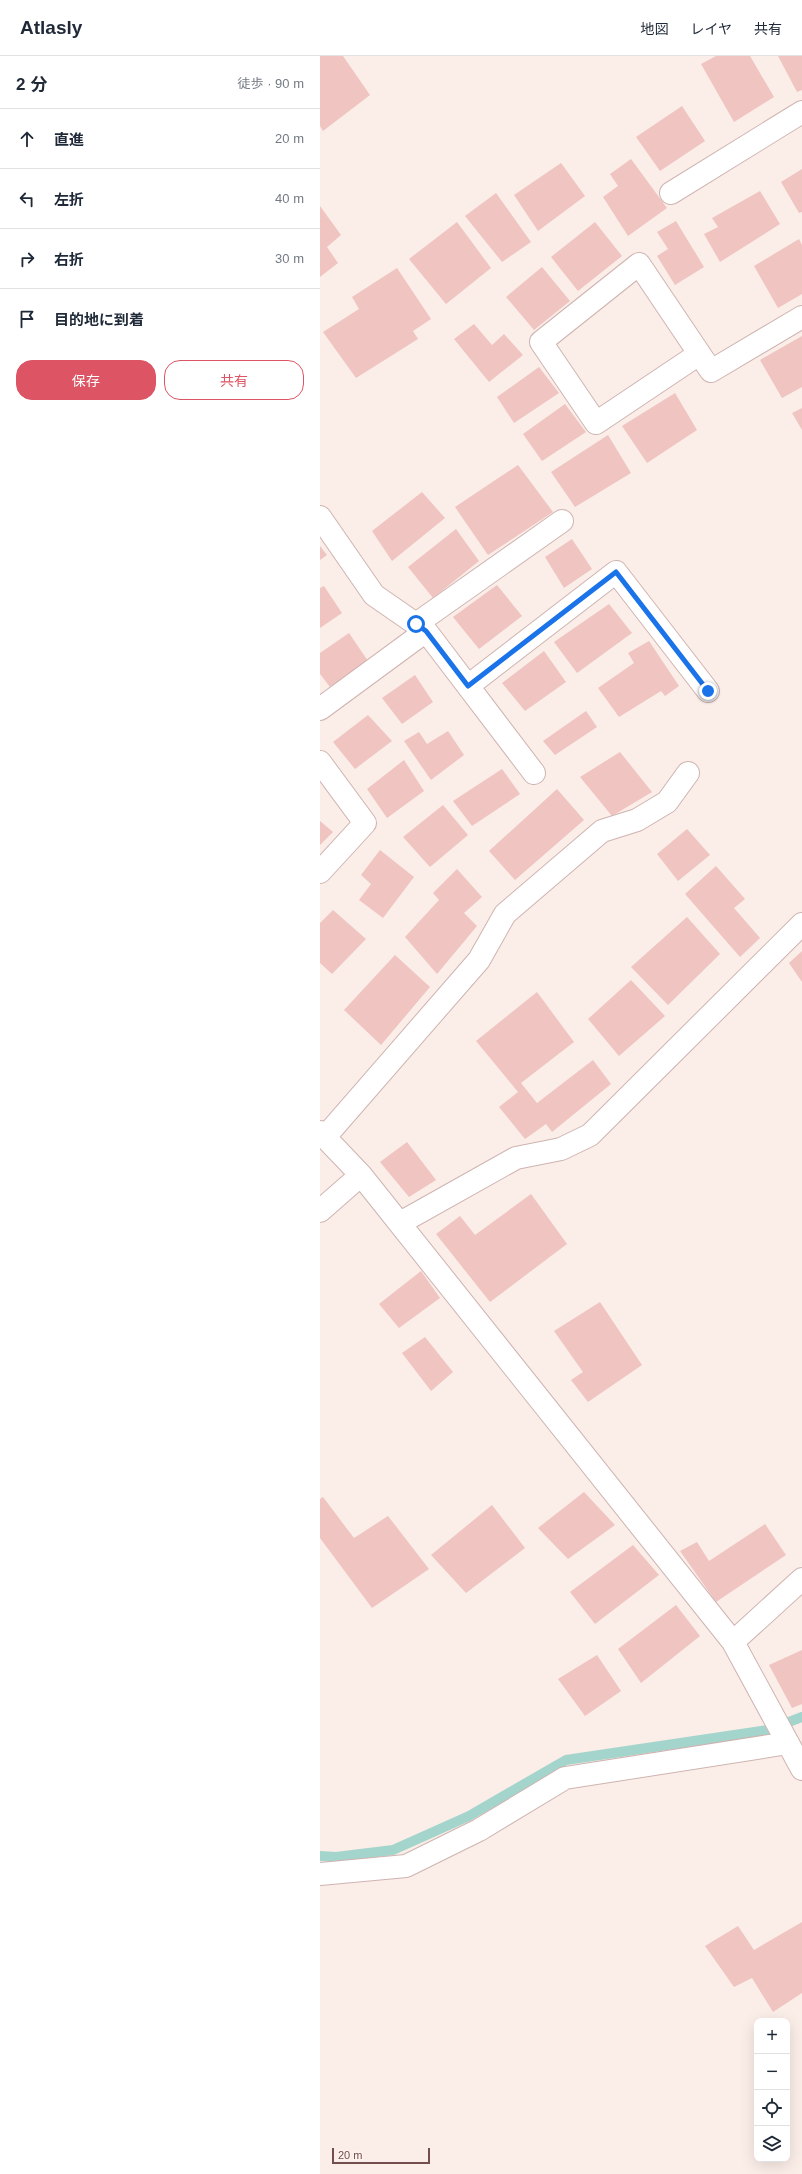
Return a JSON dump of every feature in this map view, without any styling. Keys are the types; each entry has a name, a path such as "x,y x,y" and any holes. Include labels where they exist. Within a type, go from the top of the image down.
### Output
{"street":[{"path":"671,193 802,112"},
{"path":"699,354 596,423 542,342 640,264 711,371 802,317"},
{"path":"320,517 374,595 421,627 534,773"},
{"path":"320,709 421,627 562,521"},
{"path":"468,686 616,572 708,691"},
{"path":"320,762 365,823 320,872"},
{"path":"688,774 667,802 637,820 602,831 505,914 479,960 323,1135 361,1175 400,1223 733,1642 802,1769"},
{"path":"400,1223 516,1158 561,1149 590,1135 802,924"},
{"path":"320,1210 361,1175"},
{"path":"733,1642 802,1579"},
{"path":"320,1874 406,1866 479,1830 566,1778 781,1731"}],"building":[{"path":"320,56 343,56 370,95 323,131 320,126"},
{"path":"716,56 750,56 774,97 734,122 701,64"},
{"path":"778,56 802,56 802,90 797,92"},
{"path":"682,106 705,141 660,171 636,137"},
{"path":"631,159 667,208 628,236 603,197 618,186 610,174"},
{"path":"561,163 585,196 538,231 514,195"},
{"path":"802,169 802,212 799,213 781,182"},
{"path":"760,191 780,224 720,262 704,234 718,227 712,218"},
{"path":"496,193 531,242 502,262 465,216"},
{"path":"320,206 341,235 327,247 338,263 320,277"},
{"path":"676,221 704,267 675,285 657,256 668,249 657,232"},
{"path":"457,222 491,268 446,304 409,259"},
{"path":"595,222 622,256 578,291 551,257"},
{"path":"799,239 802,245 802,294 778,308 754,266"},
{"path":"542,267 570,301 534,330 506,297"},
{"path":"397,268 431,319 413,331 418,339 356,378 323,332 359,309 352,297"},
{"path":"474,324 492,345 504,334 523,355 489,382 454,339"},
{"path":"802,336 802,387 782,398 760,360"},
{"path":"539,367 559,393 514,423 497,397"},
{"path":"675,393 697,430 647,463 622,426"},
{"path":"565,404 586,432 542,461 523,434"},
{"path":"802,408 802,430 792,413"},
{"path":"608,435 631,473 575,507 551,472"},
{"path":"518,465 553,512 488,555 455,507"},
{"path":"422,492 445,518 392,561 372,531"},
{"path":"456,529 479,561 433,598 408,567"},
{"path":"572,539 592,569 564,588 545,557"},
{"path":"320,546 327,555 320,560"},
{"path":"497,585 522,616 479,649 453,617"},
{"path":"324,586 342,613 320,628 320,588"},
{"path":"609,604 632,633 577,673 554,642"},
{"path":"349,633 368,661 330,687 320,674 320,653"},
{"path":"649,641 679,686 665,696 661,691 619,717 598,688 634,663 628,653"},
{"path":"544,651 566,682 525,711 502,683"},
{"path":"415,675 433,702 402,724 382,698"},
{"path":"586,711 597,727 555,755 543,741"},
{"path":"368,715 392,741 355,769 333,742"},
{"path":"448,731 464,755 431,780 404,741 419,732 427,744"},
{"path":"620,752 652,792 612,816 580,777"},
{"path":"404,760 424,791 387,818 367,789"},
{"path":"502,769 520,794 472,826 453,801"},
{"path":"557,789 584,820 515,880 489,851"},
{"path":"443,805 468,835 430,867 403,837"},
{"path":"320,821 333,832 320,845"},
{"path":"687,829 710,855 678,881 657,854"},
{"path":"380,850 414,877 383,918 359,900 371,884 361,875"},
{"path":"716,866 745,899 734,908 760,938 740,957 685,894"},
{"path":"457,869 482,897 464,913 477,926 437,974 405,937 439,900 433,893"},
{"path":"333,910 366,939 332,974 320,963 320,923"},
{"path":"687,917 720,954 668,1005 631,967"},
{"path":"802,951 802,982 789,963"},
{"path":"395,955 430,987 381,1045 344,1010"},
{"path":"631,980 665,1016 619,1056 588,1019"},
{"path":"537,992 574,1042 521,1083 537,1103 593,1060 611,1084 552,1132 546,1124 525,1139 499,1107 518,1092 476,1041"},
{"path":"407,1142 436,1180 409,1197 380,1162"},
{"path":"531,1194 567,1244 490,1302 436,1234 460,1216 475,1235"},
{"path":"421,1271 440,1298 399,1328 379,1304"},
{"path":"600,1302 642,1365 588,1402 571,1380 583,1372 554,1331"},
{"path":"425,1337 453,1372 431,1391 402,1353"},
{"path":"584,1492 615,1525 568,1559 538,1528"},
{"path":"323,1497 354,1538 388,1516 429,1569 372,1608 320,1538 320,1499"},
{"path":"492,1505 525,1548 466,1593 431,1555"},
{"path":"765,1524 786,1555 716,1602 680,1551 697,1542 709,1561"},
{"path":"633,1545 659,1575 595,1624 570,1592"},
{"path":"676,1605 700,1636 641,1683 618,1649"},
{"path":"802,1650 802,1704 792,1708 769,1665"},
{"path":"597,1655 621,1691 585,1716 558,1679"},
{"path":"802,1922 802,1993 773,2012 752,1978 734,1987 705,1946 738,1926 754,1950"}],"waterway":[{"path":"320,1856 336,1857 393,1850 469,1816 566,1760 768,1730 802,1717"}],"route":[{"path":"416,624 426,631 468,686 616,572 708,691"}]}
